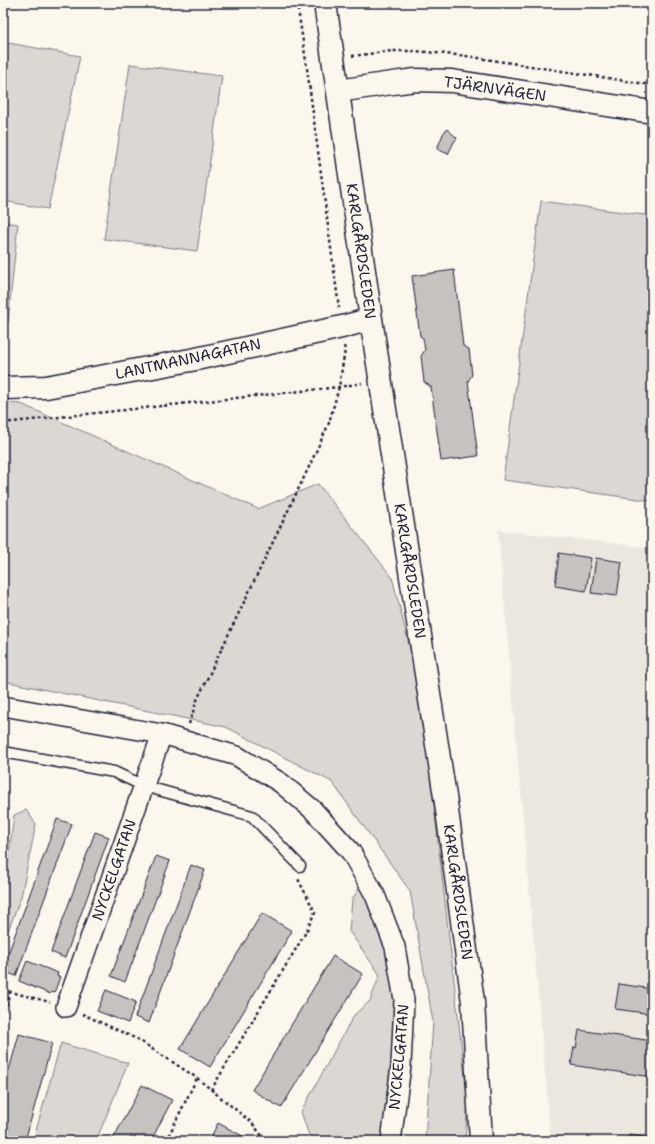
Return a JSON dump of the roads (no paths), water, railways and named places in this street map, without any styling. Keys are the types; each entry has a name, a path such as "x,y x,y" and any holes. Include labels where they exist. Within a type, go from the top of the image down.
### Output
{"street":[{"name":"KARLGÅRDSLEDEN","path":"325,3 380,380 446,803 473,1002 481,1141"},
{"name":"TJÄRNVÄGEN","path":"338,91 416,80 452,81 652,112"},
{"name":"LANTMANNAGATAN","path":"3,388 46,387 196,359 371,319"},
{"name":"NYCKELGATAN","path":"3,706 162,734 236,756 281,783 313,810 351,852 375,895 395,947 404,1000 401,1066 391,1141"},
{"name":"NYCKELGATAN","path":"66,1007 162,734"}],"lane":[{"path":"3,752 114,772 144,786 252,816 300,866"}]}
